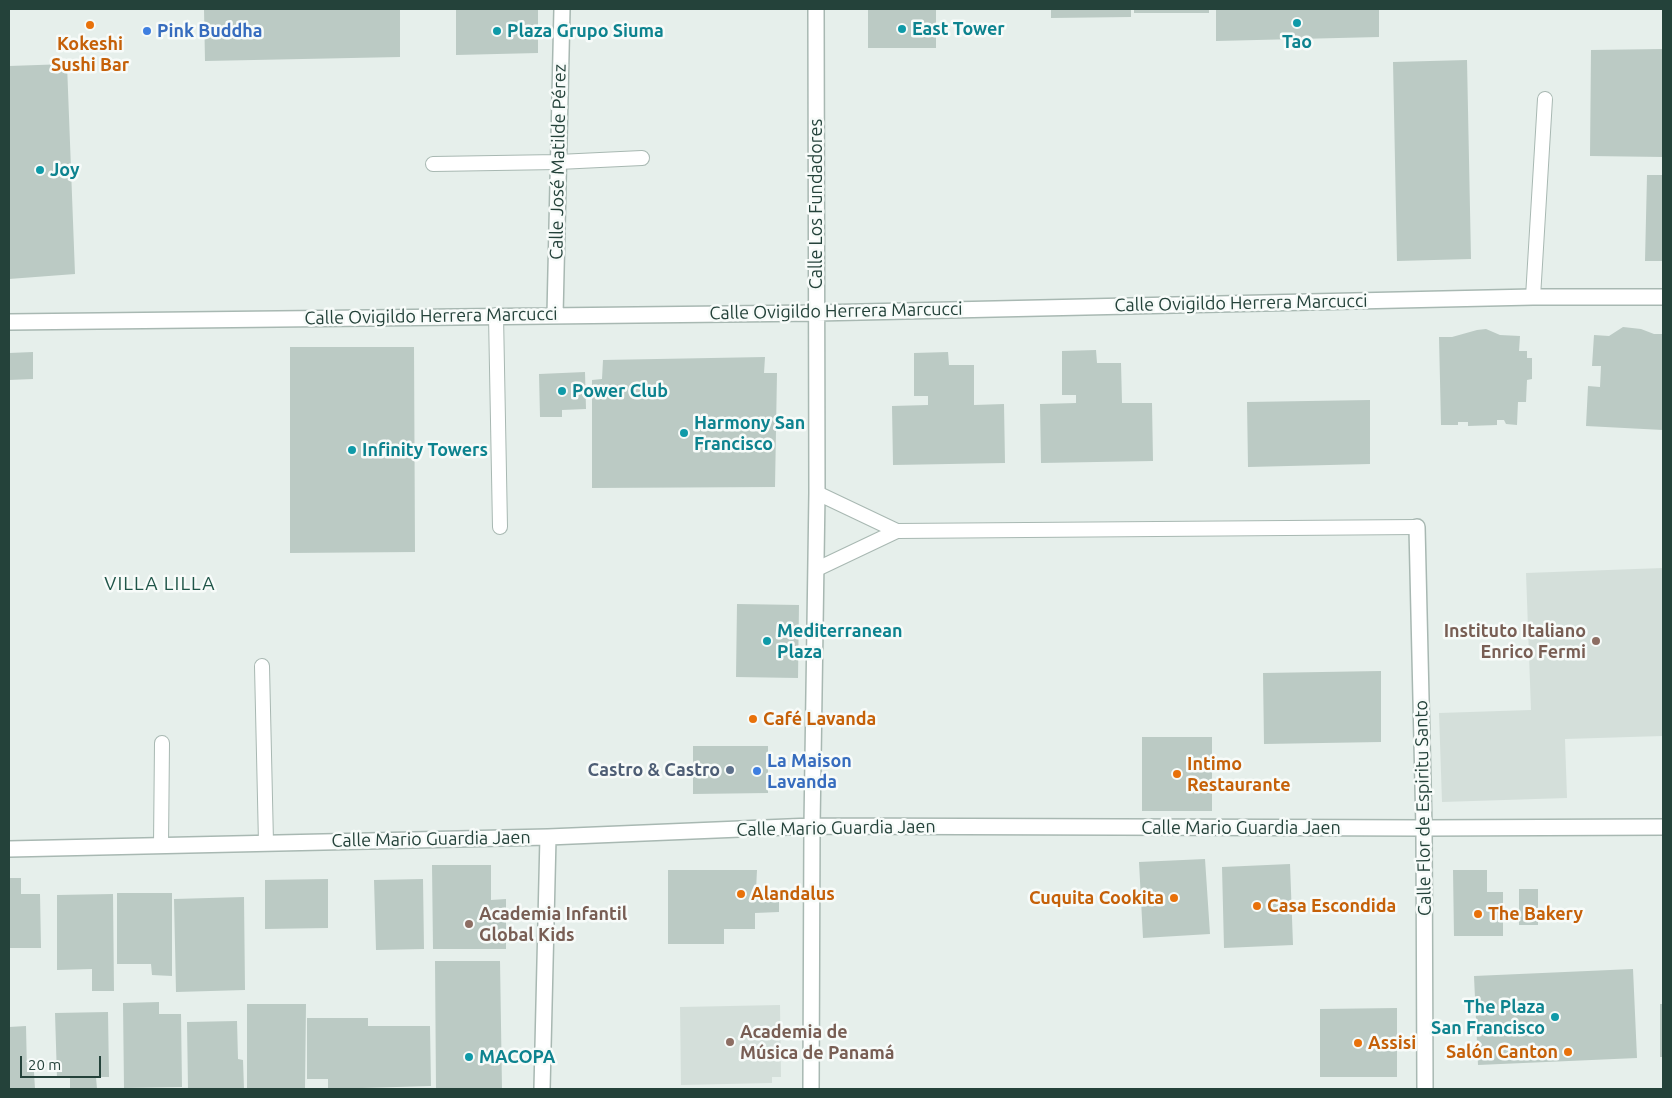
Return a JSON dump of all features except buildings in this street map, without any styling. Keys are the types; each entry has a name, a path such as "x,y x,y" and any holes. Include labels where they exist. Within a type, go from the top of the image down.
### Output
{"street":[{"name":"Calle José Matilde Pérez","path":"554,315 562,9"},
{"name":"Calle Los Fundadores","path":"810,1089 812,826 818,493 816,9"},
{"name":"Calle Ovigildo Herrera Marcucci","path":"9,322 496,315 816,313 1533,296 1663,297"},
{"name":"Calle Flor de Espiritu Santo","path":"1417,527 1424,828 1426,1089"},
{"name":"Calle Mario Guardia Jaen","path":"9,848 548,837 812,826 1663,827"},
{"path":"542,1089 548,837"}],"lane":[{"path":"1533,296 1545,99"},
{"path":"432,164 558,162 642,158"},
{"path":"496,315 500,527"},
{"path":"818,493 897,531"},
{"path":"816,569 897,531 1417,527"},
{"path":"262,666 266,843"},
{"path":"161,845 162,743"}],"shaded area":[{"name":"Instituto Italiano Enrico Fermi","path":"1663,568 1663,736 1565,739 1567,798 1442,802 1439,713 1531,710 1526,573"},
{"name":"Academia de Música de Panamá","path":"780,1005 781,1077 772,1077 772,1083 681,1085 680,1007"}],"place":[{"name":"Tao","path":"1297,23"},
{"name":"Kokeshi Sushi Bar","path":"90,25"},
{"name":"East Tower","path":"902,29"},
{"name":"Pink Buddha","path":"147,31"},
{"name":"Plaza Grupo Siuma","path":"497,31"},
{"name":"Joy","path":"40,170"},
{"name":"Power Club","path":"562,391"},
{"name":"Harmony San Francisco","path":"684,433"},
{"name":"Infinity Towers","path":"352,450"},
{"name":"Mediterranean Plaza","path":"767,641"},
{"name":"Instituto Italiano Enrico Fermi","path":"1596,641"},
{"name":"Café Lavanda","path":"753,719"},
{"name":"Castro & Castro","path":"730,770"},
{"name":"La Maison Lavanda","path":"757,771"},
{"name":"Intimo Restaurante","path":"1177,774"},
{"name":"Alandalus","path":"741,894"},
{"name":"Cuquita Cookita","path":"1174,898"},
{"name":"Casa Escondida","path":"1257,906"},
{"name":"The Bakery","path":"1478,914"},
{"name":"Academia Infantil Global Kids","path":"469,924"},
{"name":"The Plaza San Francisco","path":"1555,1017"},
{"name":"Academia de Música de Panamá","path":"730,1042"},
{"name":"Assisi","path":"1358,1043"},
{"name":"Salón Canton","path":"1568,1052"},
{"name":"MACOPA","path":"469,1057"}],"district":[{"name":"VILLA LILLA","path":"160,584"}]}
